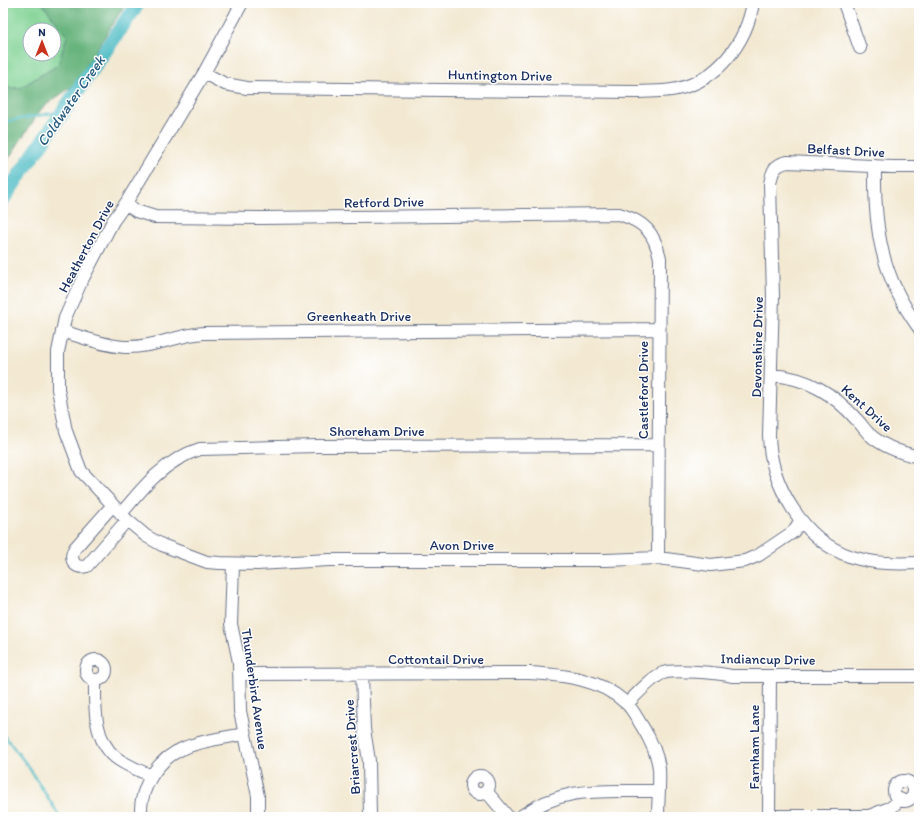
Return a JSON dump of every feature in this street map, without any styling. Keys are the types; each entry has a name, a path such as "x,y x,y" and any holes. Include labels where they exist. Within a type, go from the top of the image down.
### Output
{"street":[{"name":"Heatherton Drive","path":"120,513 81,471 66,431 58,389 58,352 65,318 81,282 113,221 126,203 204,73 242,3"},
{"name":"Huntington Drive","path":"204,73 225,84 247,88 629,92 676,90 703,78 731,55 745,31 752,3"},
{"path":"844,3 860,48"},
{"name":"Belfast Drive","path":"774,168 780,163 788,162 919,167"},
{"path":"875,166 876,222 885,266 901,301 919,328"},
{"name":"Devonshire Drive","path":"774,168 770,184 773,296 769,453 774,474 783,492 801,520 812,532 827,543 851,556 881,564 919,563"},
{"name":"Retford Drive","path":"126,203 136,211 155,217 261,218 619,214 632,218 644,226"},
{"name":"Castleford Drive","path":"644,226 651,233 657,245 660,258 658,558"},
{"name":"Greenheath Drive","path":"62,331 125,347 160,342 187,334 204,333 659,329"},
{"name":"Kent Drive","path":"772,375 792,377 823,390 838,400 869,434 881,443 895,451 919,457"},
{"name":"Shoreham Drive","path":"120,513 165,466 186,454 200,449 317,446 658,445"},
{"name":"Avon Drive","path":"120,513 146,536 179,552 207,562 232,564 329,560 606,560 658,558 711,565 745,561 759,555 782,541 793,532 801,520"},
{"name":"Thunderbird Avenue","path":"232,564 231,624 238,662 240,711 258,796 258,817"},
{"name":"Indiancup Drive","path":"627,704 658,676 668,672 721,673 732,676 919,676"},
{"name":"Cottontail Drive","path":"239,674 557,674 579,678 596,684 627,704"},
{"name":"Briarcrest Drive","path":"362,675 364,729 369,761 370,817"},
{"name":"Farnham Lane","path":"769,816 770,676"},
{"path":"95,680 97,727 108,749 115,756 151,776"},
{"path":"627,704 647,733 655,749 659,768 658,817"},
{"path":"141,817 143,800 151,776 166,760 183,748 195,744 244,734"},
{"path":"520,817 547,801 566,794 584,792 658,791"},
{"path":"486,792 508,817"},
{"path":"769,816 869,816 892,807 900,799"}],"green space":[{"path":"3,3 42,3 56,22 22,22 22,62 59,62 58,65 20,88 3,88"},
{"path":"42,3 126,3 74,85 42,108 3,167 3,88 20,88 58,65 59,62 62,62 62,52 67,36 62,29 62,22 56,22"},
{"path":"62,29 67,36 62,52"}],"waterway":[{"name":"Coldwater Creek","path":"3,199 138,3"},
{"path":"3,122 64,111"},
{"path":"3,734 28,766 60,817"}]}
